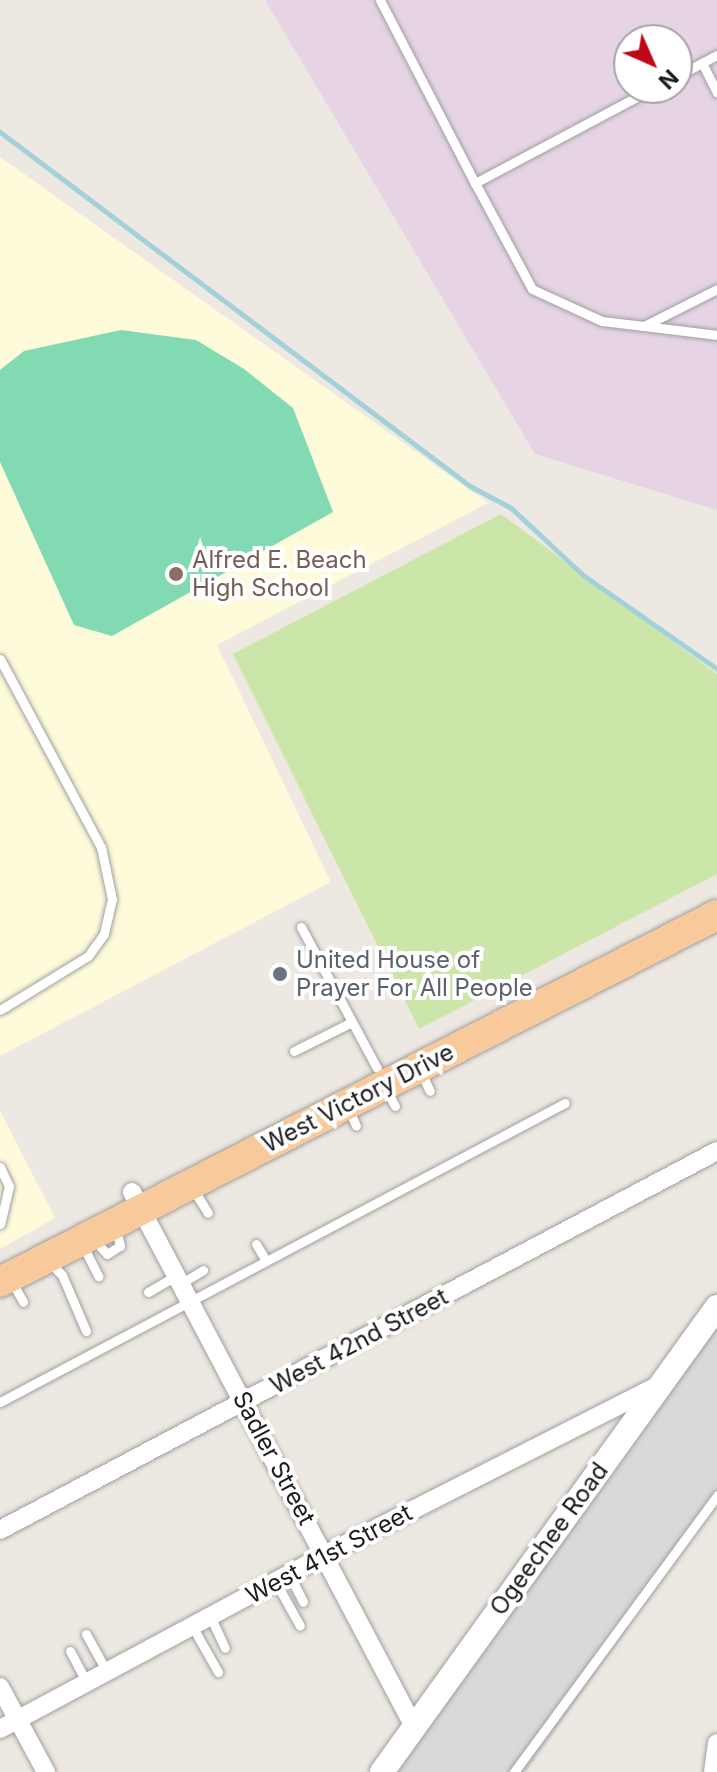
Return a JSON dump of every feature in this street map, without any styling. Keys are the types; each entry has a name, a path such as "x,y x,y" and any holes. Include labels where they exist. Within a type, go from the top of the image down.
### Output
{"main road":[{"name":"West Victory Drive","path":"8,1281 136,1200 385,1086 717,896"},
{"name":"West Victory Drive","path":"8,1281 94,1232 136,1200 207,1179 288,1140 351,1115 385,1086 424,1079 717,915"}],"street":[{"name":"West 42nd Street","path":"0,1530 717,1151"},
{"name":"Sadler Street","path":"136,1200 326,1554 413,1725"},
{"name":"Ogeechee Road","path":"382,1772 717,1307"},
{"name":"West 41st Street","path":"0,1729 326,1554 660,1385"},
{"path":"0,1687 46,1772"},
{"path":"713,1772 717,1743"}],"lane":[{"path":"380,0 532,289 602,321 717,335"},
{"path":"693,68 717,55"},
{"path":"702,63 717,92"},
{"path":"475,183 624,104"},
{"path":"644,326 717,289"},
{"path":"0,659 101,847 112,899 104,934 88,956 0,1010"},
{"path":"301,927 385,1086"},
{"path":"294,1051 352,1022"},
{"path":"148,1292 182,1286 265,1259 565,1103"},
{"path":"0,1167 9,1186 0,1224"},
{"path":"207,1179 208,1213"},
{"path":"94,1232 98,1276"},
{"path":"256,1244 265,1259"},
{"path":"45,1258 62,1275 86,1331"},
{"path":"0,1402 203,1270"},
{"path":"514,1772 717,1496"},
{"path":"282,1578 303,1602"},
{"path":"282,1578 300,1626"},
{"path":"210,1616 225,1648"},
{"path":"192,1626 218,1672"},
{"path":"86,1634 107,1672"},
{"path":"70,1651 87,1683"}],"shaded area":[{"path":"265,0 717,0 717,510 535,454"},
{"name":"Alfred E. Beach High School","path":"0,157 488,503 217,645 331,882 0,1056"},
{"path":"0,1111 55,1218 0,1249"},
{"path":"717,1327 717,1502 526,1772 397,1772"}],"green space":[{"path":"121,330 196,340 244,369 293,408 333,512 112,636 74,625 0,462 0,370 24,351"},
{"path":"501,514 717,674 717,874 419,1029 233,654"}],"waterway":[{"path":"0,132 470,486 511,508 583,575 717,669"}],"place":[{"name":"Alfred E. Beach High School","path":"176,574"},
{"name":"United House of Prayer For All People","path":"280,974"}]}
